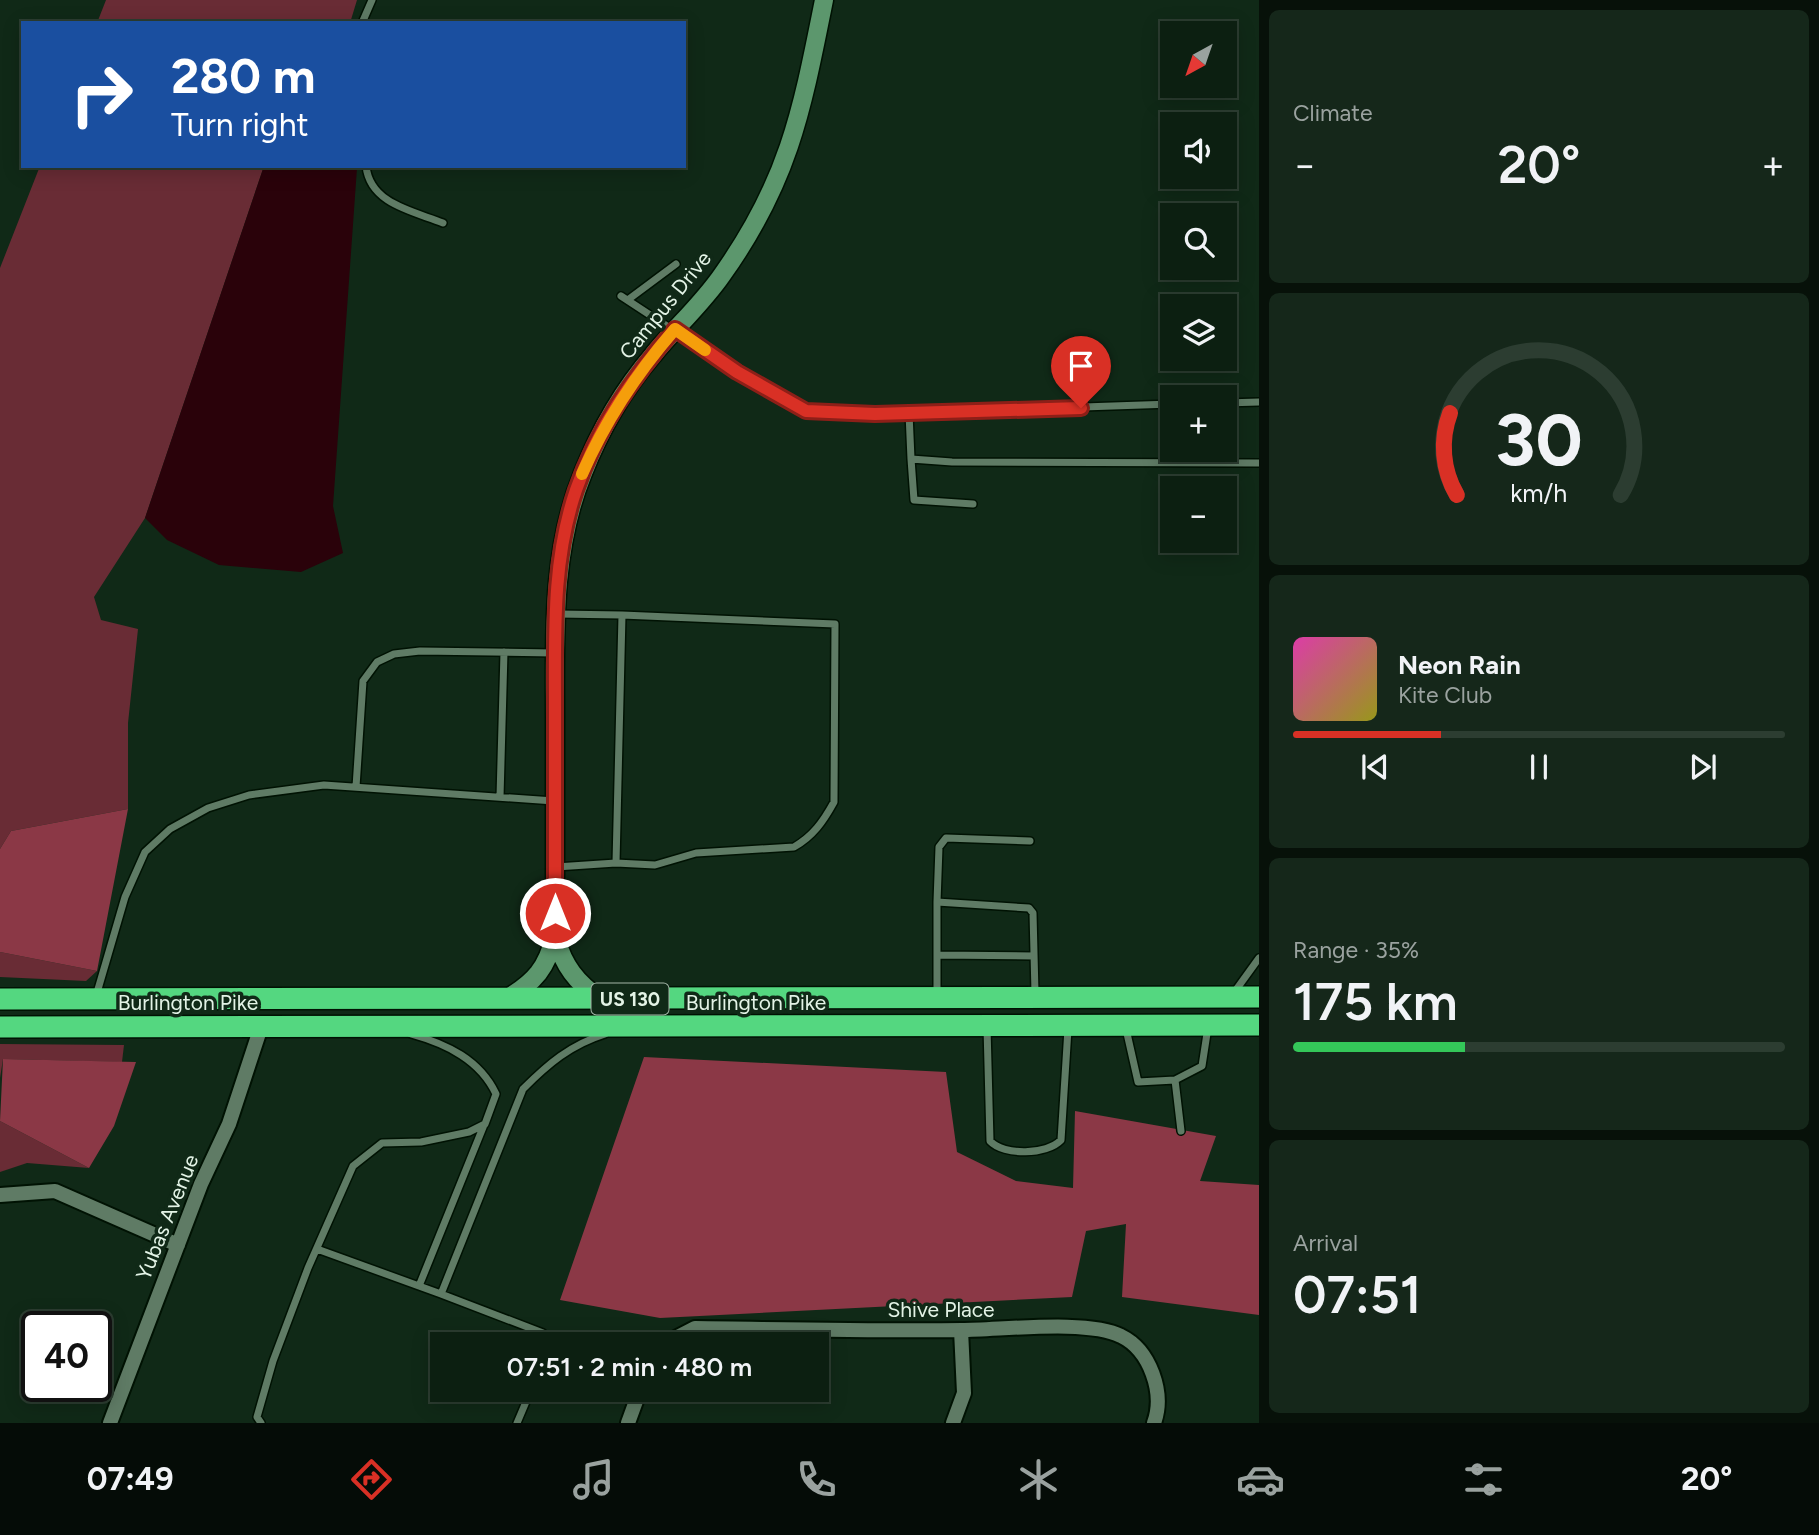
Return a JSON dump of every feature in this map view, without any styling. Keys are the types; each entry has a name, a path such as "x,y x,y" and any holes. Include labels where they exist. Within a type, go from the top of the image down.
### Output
{"highway":[{"name":"Burlington Pike","path":"0,999 1259,997"},
{"name":"Burlington Pike","path":"0,1027 1259,1026"}],"street":[{"name":"Campus Drive","path":"506,999 540,974 549,959 555,935 555,614 565,533 582,474 601,431 619,400 721,276 754,227 775,187 802,109 824,0"},
{"name":"Campus Drive","path":"555,935 562,961 572,975 600,999"},
{"name":"Yubas Avenue","path":"110,1423 201,1184 229,1124 261,1027"},
{"path":"0,1195 55,1191 178,1245"},
{"name":"Shive Place","path":"687,1332 695,1328 1094,1328 1122,1336 1143,1356 1157,1384 1154,1423"},
{"path":"953,1423 964,1393 961,1330"},
{"path":"628,1423 636,1402"}],"lane":[{"path":"363,21 372,0"},
{"path":"366,168 371,186 381,198 443,223"},
{"path":"629,299 676,264"},
{"path":"621,296 737,372 806,411 909,413 1160,404"},
{"path":"1237,402 1259,402"},
{"path":"909,413 914,500 973,504"},
{"path":"911,459 952,462 1259,463"},
{"path":"555,614 835,624 834,802 823,822 808,839 794,847 696,853 655,864 616,863 555,867"},
{"path":"616,863 622,615"},
{"path":"356,788 363,681 377,662 394,654 420,652 555,653"},
{"path":"500,797 505,652"},
{"path":"95,999 130,886 145,852 170,829 208,808 249,794 324,785 555,802"},
{"path":"937,998 939,847 946,838 1031,841"},
{"path":"937,902 1029,908 1033,913 1035,998"},
{"path":"937,955 1034,956"},
{"path":"1230,998 1259,958"},
{"path":"380,1026 429,1039 466,1056 487,1076 496,1094 419,1286"},
{"path":"441,1294 523,1090 548,1063 579,1043 632,1026"},
{"path":"987,1026 990,1141 997,1149 1027,1151 1047,1149 1061,1140 1068,1026"},
{"path":"1125,1026 1138,1082 1175,1080 1202,1066 1209,1026"},
{"path":"1175,1080 1181,1131"},
{"path":"261,1423 257,1417 273,1362 317,1248 353,1166 382,1143 421,1142 469,1132 485,1124"},
{"path":"317,1248 540,1332"},
{"path":"517,1423 526,1402"}],"shaded area":[{"path":"106,0 357,0 351,21 98,21"},
{"path":"39,168 263,168 145,518 94,597 101,620 138,629 128,723 128,809 11,831 0,849 0,268"},
{"path":"263,168 357,168 333,506 343,553 301,572 219,565 167,540 145,518"},
{"path":"128,809 97,971 0,952 0,849 11,831"},
{"path":"0,952 97,971 86,981 0,977"},
{"path":"0,1044 124,1045 122,1062 3,1059 0,1078"},
{"path":"644,1057 946,1072 957,1152 1016,1181 1073,1188 1075,1111 1216,1136 1200,1181 1259,1185 1259,1315 1122,1297 1126,1224 1086,1231 1072,1297 660,1318 560,1300"},
{"path":"3,1059 136,1062 114,1126 89,1168 0,1121"},
{"path":"0,1121 89,1168 27,1163 0,1172"}],"slow traffic":[{"path":"582,474 601,431 619,400 675,329 705,350"}],"route":[{"path":"555,913 555,614 559,560 567,519 575,492 601,431 637,375 675,329 737,372 806,411 875,414 1081,408"}]}
